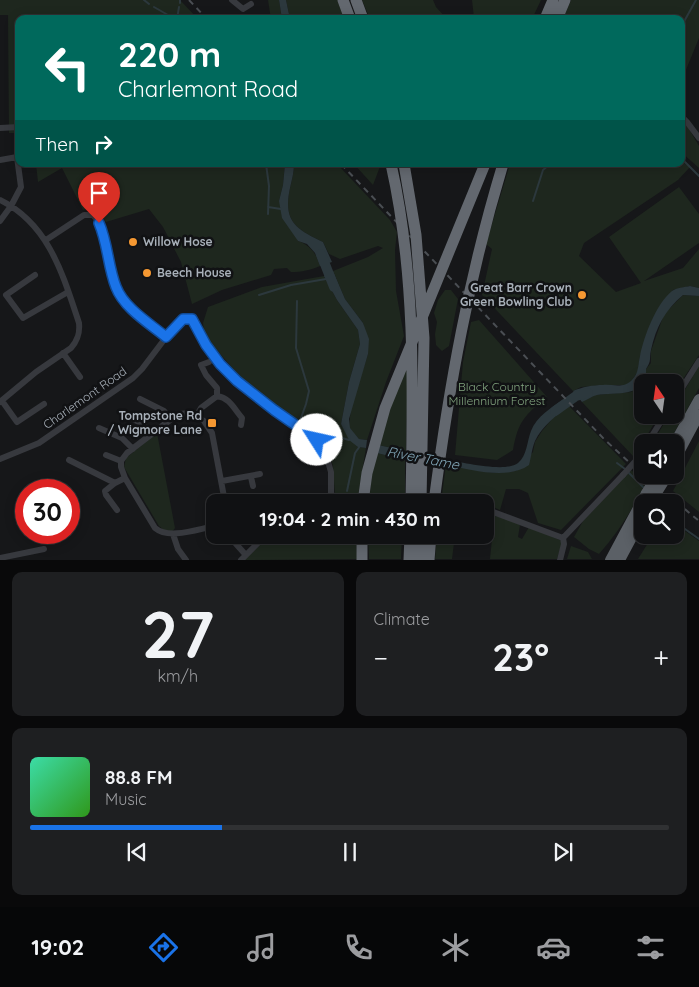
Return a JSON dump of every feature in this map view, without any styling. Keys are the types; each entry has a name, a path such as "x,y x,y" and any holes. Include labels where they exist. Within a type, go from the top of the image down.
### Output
{"highway":[{"path":"343,0 349,15"},
{"path":"356,0 362,15"},
{"path":"547,15 553,0"},
{"path":"559,15 565,0"},
{"path":"392,167 404,237 409,284 413,385 410,494"},
{"path":"405,167 416,235 424,338 421,494"},
{"path":"364,494 367,473 385,408 484,167"},
{"path":"435,494 442,439 461,326 489,210 502,167"},
{"path":"679,434 699,399"},
{"path":"684,443 699,415"},
{"path":"610,560 634,523"},
{"path":"620,560 634,534"},
{"path":"362,544 362,560"},
{"path":"409,560 410,544"},
{"path":"419,560 420,544"},
{"path":"429,560 430,544"}],"street":[{"path":"232,0 243,9 251,4"},
{"path":"685,119 699,138"},
{"path":"0,128 15,127"},
{"path":"0,160 15,157"},
{"path":"0,222 21,187 18,167"},
{"path":"0,200 11,206 32,223 46,240 60,268 79,323 80,329 75,343 36,372 1,402 17,422 44,404"},
{"path":"46,240 84,215 93,215 103,232 117,289 134,310 166,337"},
{"path":"35,276 6,295 23,318 68,292"},
{"name":"Charlemont Road","path":"0,459 39,443 133,378 176,324 183,319 189,318 195,322 206,345 231,375 274,410 317,440 325,451 331,472 331,493"},
{"path":"63,353 80,377"},
{"path":"198,358 206,375 217,388 217,396"},
{"path":"684,385 699,361"},
{"path":"201,365 209,362"},
{"path":"197,416 201,408 217,396"},
{"path":"217,396 227,399 244,420"},
{"path":"140,398 164,411 170,420"},
{"path":"206,528 173,534 161,533 155,528 121,472 121,461 127,453 151,434 179,414 185,412 197,416 209,425 224,494"},
{"path":"129,417 143,424 151,434"},
{"path":"99,428 122,438 133,449"},
{"path":"106,455 121,461"},
{"path":"69,460 115,483"},
{"path":"563,538 634,462"},
{"path":"222,481 260,474"},
{"path":"251,477 253,486"},
{"path":"116,510 106,496 105,491 125,478"},
{"path":"494,512 563,538"},
{"path":"173,534 178,549 186,560"},
{"path":"560,560 564,544 563,538"},
{"path":"236,544 243,557 257,544"},
{"path":"0,558 44,550"}],"green space":[{"path":"0,0 180,0 194,15 15,15 15,133 9,133 8,15 0,15"},
{"path":"268,0 279,0 281,15 270,15"},
{"path":"286,0 339,0 345,15 289,15"},
{"path":"362,0 433,0 436,7 443,15 368,15"},
{"path":"472,0 541,0 534,15 474,15"},
{"path":"571,0 699,0 699,38 685,72 685,15 565,15"},
{"path":"685,123 699,146 699,168 685,156"},
{"path":"685,164 690,167 678,180 584,243 579,256 616,292 641,283 609,237 679,187 699,214 699,243 644,281 683,268 699,249 699,288 690,286 673,290 640,356 638,370 634,374 633,380 626,385 581,387 573,391 482,295 492,249 486,244 509,167 685,167"},
{"path":"36,167 285,167 279,201 298,241 312,250 320,266 295,272 291,272 287,268 274,269 271,275 222,290 192,304 181,262 163,227 149,209 106,222 95,207 83,210 62,168 38,182"},
{"path":"294,167 340,167 390,220 397,232 395,250 396,291 404,336 386,382 367,440 359,439 349,428 351,407 368,354 363,323 345,299 333,271 368,257 383,248 378,246 340,259 329,254 323,242 298,228 290,216 288,199"},
{"path":"357,167 380,167 373,185"},
{"path":"324,276 337,300 358,330 360,344 349,382 341,424 358,447 366,448 358,494 335,494 333,466 325,442 316,433 241,378 214,347 204,332 203,323 208,307 262,287"},
{"name":"Black Country Millennium Forest","path":"445,290 451,290 458,299 449,346 442,351 436,345 437,322 434,313 438,300"},
{"path":"683,295 699,296 699,355 684,378 684,374 644,374 651,363 651,351 664,314"},
{"name":"Black Country Millennium Forest","path":"479,320 547,397 528,414 520,425 513,450 497,460 455,455 463,362 471,322"},
{"path":"408,362 406,451 378,445 383,426"},
{"path":"699,366 699,388 684,415 684,391"},
{"path":"634,390 634,424 654,424 648,434 634,434 633,456 582,402 595,395"},
{"path":"569,406 626,464 561,530 538,523 528,493 519,489 506,489 500,510 494,507 494,494 442,494 446,465 494,473 516,471 533,452 535,442 553,418"},
{"path":"664,424 679,424 673,434 658,434"},
{"path":"157,433 175,528 172,532 165,531 159,526 124,467 126,458"},
{"path":"699,441 699,512 684,500 684,494 677,494 673,491 677,484 684,484 684,470"},
{"path":"377,453 405,460 405,494 370,494"},
{"path":"631,470 634,472 634,484 645,484 640,494 634,494 634,504 625,520 599,554 574,537 583,521"},
{"path":"494,516 520,525 518,537 522,539 529,527 560,540 562,543 557,559 490,559 492,544 494,544"},
{"path":"684,530 699,541 699,559 638,559 647,544 684,544"},
{"path":"261,544 356,544 357,559 244,560"},
{"path":"368,544 402,544 401,559 369,559"},
{"path":"436,544 454,544 452,559 435,559"},
{"path":"571,546 588,552 592,559 567,559"}],"shaded area":[{"path":"279,0 286,0 289,15 281,15"},
{"path":"285,167 294,167 288,199 290,216 298,228 323,242 332,262 320,266 315,253 307,244 298,241 282,218 279,201"},
{"path":"333,271 345,299 363,323 369,339 368,354 349,419 350,428 359,439 367,440 366,448 358,447 349,440 341,424 349,382 360,344 358,330 337,300 324,276"},
{"path":"690,286 699,288 699,296 683,295 666,313 656,334 645,374 636,374 642,348 656,312 666,297 678,288"},
{"path":"634,377 634,390 597,395 582,402 573,391 595,385 622,385"},
{"path":"564,399 569,406 542,430 534,444 529,465 520,470 499,473 446,465 446,460 494,467 512,466 518,463 523,456 533,426 545,413"},
{"path":"378,445 406,451 405,460 377,453"}],"waterway":[{"path":"144,0 149,4"},
{"path":"685,20 696,0"},
{"path":"154,7 168,15"},
{"path":"178,15 179,7"},
{"path":"685,162 699,176"},
{"path":"266,167 269,186 268,214"},
{"path":"533,201 543,170 546,167"},
{"path":"268,207 281,209"},
{"name":"River Tame","path":"321,254 334,287"},
{"path":"259,295 291,285 326,279"},
{"path":"297,301 296,348 309,391 301,421 319,431 349,440"},
{"name":"River Tame","path":"555,411 576,396 588,393"},
{"path":"347,491 355,453 360,446"},
{"path":"617,463 625,469"},
{"path":"628,472 644,488"},
{"path":"684,528 699,539"}],"railway":[{"path":"189,0 203,15"},
{"path":"344,167 604,439 663,494"},
{"path":"684,508 699,521"}],"place":[{"name":"Willow Hose","path":"133,242"},
{"name":"Beech House","path":"147,273"},
{"name":"Great Barr Crown Green Bowling Club","path":"582,295"},
{"name":"Tompstone Rd / Wigmore Lane","path":"212,423"}],"route":[{"path":"99,223 117,289 123,299 134,310 166,337 176,324 183,319 192,319 206,345 220,364 237,381 317,440"}]}
